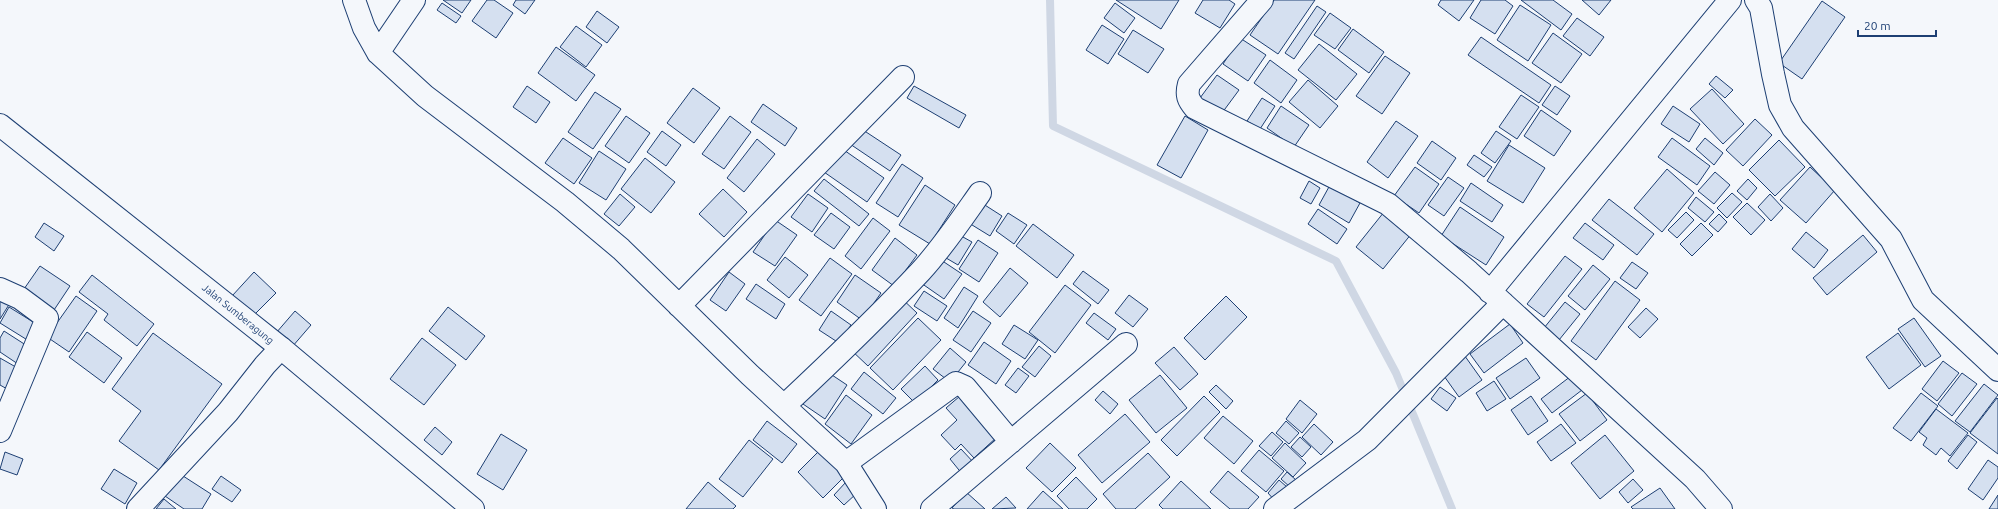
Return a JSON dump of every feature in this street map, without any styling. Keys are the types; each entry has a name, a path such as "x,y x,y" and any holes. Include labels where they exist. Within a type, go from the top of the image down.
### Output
{"street":[{"path":"354,0 364,28 378,53 425,96 565,202 621,249 784,406 846,463 875,509"},
{"path":"378,53 414,0"},
{"path":"1262,0 1190,84 1187,92 1188,100 1195,108 1388,204 1469,272 1695,479 1721,509"},
{"path":"1275,509 1367,440 1420,386 1496,298 1730,0"},
{"path":"1756,0 1761,8 1780,105 1793,128 1891,239 1923,300 1998,370"},
{"path":"679,306 903,77"},
{"name":"Jalan Sumberagung","path":"0,125 281,348 473,509"},
{"path":"784,406 853,341 921,270 951,234 980,194"},
{"path":"0,289 20,298 47,318 0,431"},
{"path":"932,509 1126,344"},
{"path":"138,509 228,412 265,365 281,348"},
{"path":"846,463 956,383 965,387 1011,442"}],"building":[{"path":"443,0 471,0 462,13"},
{"path":"487,0 494,0 513,13 496,38 472,21"},
{"path":"516,0 535,0 525,14 513,5"},
{"path":"1116,0 1179,0 1161,29"},
{"path":"1203,0 1229,0 1235,4 1220,28 1195,13"},
{"path":"1274,0 1315,0 1278,54 1250,35"},
{"path":"1441,0 1474,0 1459,21 1438,5"},
{"path":"1481,0 1505,0 1513,6 1495,34 1470,18"},
{"path":"1521,0 1553,0 1572,14 1561,30"},
{"path":"1582,0 1611,0 1599,15"},
{"path":"1822,1 1845,17 1802,79 1779,63"},
{"path":"442,3 461,16 456,23 437,10"},
{"path":"1115,3 1135,18 1124,33 1104,18"},
{"path":"1520,5 1551,25 1528,61 1497,40"},
{"path":"1317,6 1326,12 1294,59 1285,53"},
{"path":"597,11 619,27 607,43 586,27"},
{"path":"1330,13 1351,28 1335,49 1314,35"},
{"path":"1577,18 1604,37 1590,56 1563,36"},
{"path":"1102,25 1124,39 1108,64 1086,50"},
{"path":"576,26 602,45 586,67 560,47"},
{"path":"1353,29 1384,52 1369,73 1338,50"},
{"path":"1133,30 1164,49 1148,73 1118,54"},
{"path":"1553,33 1582,54 1561,83 1532,63"},
{"path":"1481,37 1551,85 1539,103 1468,55"},
{"path":"1240,38 1266,55 1248,81 1223,64"},
{"path":"1319,44 1357,74 1336,100 1298,70"},
{"path":"556,47 595,75 576,101 538,73"},
{"path":"1385,56 1410,73 1382,114 1356,96"},
{"path":"1270,60 1297,80 1281,103 1254,83"},
{"path":"1217,75 1239,90 1222,113 1200,98"},
{"path":"1716,76 1733,90 1725,98 1709,84"},
{"path":"1308,80 1338,106 1320,128 1289,102"},
{"path":"527,86 550,102 536,123 513,107"},
{"path":"914,86 966,115 959,128 907,98"},
{"path":"1555,86 1570,96 1557,115 1542,105"},
{"path":"693,88 720,108 694,143 667,123"},
{"path":"1712,89 1744,124 1723,144 1690,109"},
{"path":"595,92 621,109 593,149 568,132"},
{"path":"1521,95 1539,107 1517,139 1499,127"},
{"path":"1262,98 1275,106 1260,129 1247,121"},
{"path":"763,104 797,128 785,146 751,122"},
{"path":"1281,106 1309,125 1294,147 1267,128"},
{"path":"1673,106 1700,124 1689,142 1661,124"},
{"path":"1541,110 1571,131 1554,156 1524,136"},
{"path":"626,116 650,133 629,163 605,146"},
{"path":"730,116 751,132 724,169 702,154"},
{"path":"1185,116 1208,130 1181,178 1157,165"},
{"path":"1755,119 1772,135 1743,166 1726,150"},
{"path":"1396,121 1418,136 1388,178 1367,162"},
{"path":"860,128 901,155 890,171 850,144"},
{"path":"662,131 681,145 666,166 647,152"},
{"path":"1496,131 1511,141 1495,163 1481,153"},
{"path":"563,138 592,158 574,184 545,163"},
{"path":"1672,138 1710,166 1697,185 1658,157"},
{"path":"1705,138 1723,153 1714,165 1696,149"},
{"path":"757,139 775,154 744,192 727,178"},
{"path":"1779,140 1805,167 1775,196 1749,170"},
{"path":"1432,141 1456,158 1441,180 1417,163"},
{"path":"1509,145 1545,168 1523,203 1487,181"},
{"path":"841,148 884,178 867,202 824,172"},
{"path":"599,151 626,169 606,200 579,183"},
{"path":"1474,155 1492,167 1484,177 1467,165"},
{"path":"645,158 675,182 651,213 621,189"},
{"path":"902,164 923,178 898,217 876,203"},
{"path":"1415,167 1439,184 1419,213 1394,196"},
{"path":"1810,167 1835,190 1806,223 1780,200"},
{"path":"1667,169 1694,193 1662,232 1634,208"},
{"path":"1715,172 1730,185 1714,204 1698,191"},
{"path":"1448,177 1464,188 1444,216 1428,205"},
{"path":"824,179 869,214 859,226 814,191"},
{"path":"1748,179 1757,188 1747,200 1737,191"},
{"path":"1309,181 1320,188 1311,204 1300,198"},
{"path":"1471,183 1503,205 1492,222 1460,201"},
{"path":"925,185 955,205 930,244 899,225"},
{"path":"1330,185 1360,203 1349,223 1319,205"},
{"path":"723,189 747,212 724,237 699,214"},
{"path":"1732,193 1742,202 1727,218 1717,208"},
{"path":"620,194 635,207 619,226 604,214"},
{"path":"808,194 828,208 812,232 791,217"},
{"path":"1770,194 1783,208 1771,221 1758,207"},
{"path":"1696,197 1714,212 1705,222 1688,208"},
{"path":"1609,199 1654,234 1637,255 1592,220"},
{"path":"977,200 1002,216 990,236 964,220"},
{"path":"1747,203 1765,220 1751,235 1733,217"},
{"path":"1460,207 1504,237 1486,265 1441,236"},
{"path":"1318,209 1347,229 1337,244 1308,224"},
{"path":"1384,212 1412,233 1383,269 1356,247"},
{"path":"1686,212 1694,220 1677,238 1668,230"},
{"path":"831,213 850,227 834,249 814,235"},
{"path":"1008,213 1027,225 1014,244 996,231"},
{"path":"1719,214 1727,222 1718,232 1709,224"},
{"path":"873,218 890,231 861,269 845,256"},
{"path":"775,220 797,235 775,266 753,252"},
{"path":"44,223 64,236 54,251 35,237"},
{"path":"1585,223 1614,245 1603,260 1573,238"},
{"path":"1701,223 1713,235 1692,256 1680,244"},
{"path":"1033,224 1074,255 1057,278 1016,246"},
{"path":"954,232 972,242 958,265 941,255"},
{"path":"1806,232 1828,250 1814,268 1792,249"},
{"path":"1863,235 1877,252 1827,295 1813,278"},
{"path":"895,238 917,255 894,286 872,270"},
{"path":"978,240 998,253 979,282 959,269"},
{"path":"1565,256 1582,269 1544,317 1527,304"},
{"path":"785,257 808,275 789,298 767,280"},
{"path":"830,258 852,274 821,316 799,300"},
{"path":"938,258 962,274 944,299 921,283"},
{"path":"1632,262 1648,273 1636,289 1620,278"},
{"path":"1593,265 1610,279 1585,310 1568,296"},
{"path":"40,266 70,286 54,310 24,289"},
{"path":"1010,268 1028,283 1000,317 983,302"},
{"path":"1083,271 1109,290 1098,304 1073,284"},
{"path":"254,272 276,293 253,316 232,296"},
{"path":"729,272 745,284 726,311 710,300"},
{"path":"92,275 154,324 137,346 104,320 108,314 79,292"},
{"path":"855,275 881,293 862,320 837,302"},
{"path":"1615,281 1640,300 1596,360 1571,341"},
{"path":"756,284 785,304 776,319 746,299"},
{"path":"1065,285 1091,305 1055,353 1029,332"},
{"path":"964,287 978,296 958,328 944,318"},
{"path":"924,291 947,306 937,321 914,306"},
{"path":"898,295 917,313 868,366 850,349"},
{"path":"1129,295 1148,309 1133,327 1115,313"},
{"path":"76,296 97,311 69,352 47,337"},
{"path":"1226,296 1247,317 1205,360 1184,338"},
{"path":"0,297 10,303 0,319"},
{"path":"1565,302 1580,314 1559,340 1544,328"},
{"path":"9,307 38,325 29,341 0,323"},
{"path":"448,307 485,336 466,360 429,331"},
{"path":"1646,308 1658,319 1640,338 1628,327"},
{"path":"295,311 311,325 292,347 276,333"},
{"path":"831,311 851,325 839,343 819,330"},
{"path":"973,311 991,323 971,352 953,340"},
{"path":"1094,313 1116,329 1108,340 1086,323"},
{"path":"918,318 941,340 893,390 870,368"},
{"path":"1914,318 1941,356 1925,367 1898,329"},
{"path":"1510,324 1523,343 1484,373 1470,354"},
{"path":"1014,325 1038,340 1025,359 1002,344"},
{"path":"4,331 32,349 21,366 0,352 0,338"},
{"path":"87,332 122,358 104,383 69,357"},
{"path":"153,333 222,384 159,470 119,441 141,411 112,389"},
{"path":"1898,333 1921,365 1889,389 1866,357"},
{"path":"422,338 456,365 424,405 390,379"},
{"path":"984,342 1011,361 996,384 968,365"},
{"path":"1039,346 1051,356 1035,377 1022,367"},
{"path":"1174,347 1198,374 1180,390 1155,363"},
{"path":"950,348 966,362 950,382 933,369"},
{"path":"1462,352 1482,380 1459,397 1439,369"},
{"path":"0,358 21,370 9,390 0,385"},
{"path":"1526,358 1540,378 1510,399 1496,378"},
{"path":"1943,361 1959,373 1937,401 1922,389"},
{"path":"925,366 938,380 915,403 901,389"},
{"path":"1018,368 1029,376 1016,393 1005,385"},
{"path":"826,371 847,385 825,419 803,404"},
{"path":"864,372 896,398 883,414 851,389"},
{"path":"1962,373 1977,384 1952,416 1938,404"},
{"path":"1160,375 1187,408 1156,433 1129,400"},
{"path":"1571,376 1582,390 1552,413 1541,399"},
{"path":"1494,381 1506,399 1487,411 1476,393"},
{"path":"1984,384 1998,395 1970,432 1955,421"},
{"path":"1216,385 1233,401 1226,409 1209,392"},
{"path":"1440,387 1456,398 1447,411 1431,399"},
{"path":"1103,391 1118,404 1110,414 1095,400"},
{"path":"1587,393 1607,420 1580,441 1559,414"},
{"path":"1921,393 1938,406 1911,441 1893,428"},
{"path":"846,395 872,415 851,444 825,424"},
{"path":"960,396 997,437 974,458 961,444 955,450 941,435 957,420 946,408"},
{"path":"1204,396 1220,412 1177,456 1161,440"},
{"path":"1531,396 1548,421 1528,435 1511,410"},
{"path":"1997,398 1998,399 1998,454 1970,433"},
{"path":"1300,400 1317,414 1302,433 1286,419"},
{"path":"1936,409 1968,433 1950,456 1941,448 1936,455 1923,445 1927,438 1919,432"},
{"path":"1125,414 1150,442 1102,483 1078,455"},
{"path":"1223,416 1253,441 1234,464 1204,438"},
{"path":"767,421 797,444 782,463 753,440"},
{"path":"1286,421 1299,433 1289,444 1276,433"},
{"path":"1314,424 1333,442 1321,455 1302,437"},
{"path":"1561,424 1576,443 1551,461 1537,442"},
{"path":"435,427 452,442 442,455 424,440"},
{"path":"1272,432 1283,442 1271,456 1259,446"},
{"path":"501,434 527,450 503,490 477,474"},
{"path":"1605,435 1634,471 1600,499 1571,463"},
{"path":"1968,435 1977,442 1957,469 1948,461"},
{"path":"1300,437 1311,447 1302,457 1291,447"},
{"path":"749,440 773,459 743,497 719,479"},
{"path":"1050,443 1076,468 1052,492 1026,468"},
{"path":"1285,443 1306,463 1293,477 1272,458"},
{"path":"821,449 846,475 823,498 798,472"},
{"path":"961,449 975,464 963,475 950,459"},
{"path":"1259,450 1284,471 1266,492 1241,471"},
{"path":"5,452 23,459 17,475 0,469"},
{"path":"1148,453 1170,477 1135,509 1116,509 1103,494"},
{"path":"1988,460 1998,467 1998,478 1983,500 1968,489"},
{"path":"114,469 137,483 125,504 101,489"},
{"path":"1228,471 1259,497 1248,509 1230,509 1210,492"},
{"path":"1287,472 1296,480 1290,487 1281,479"},
{"path":"180,474 211,494 202,509 184,509 165,496"},
{"path":"221,476 241,490 232,502 212,489"},
{"path":"1076,477 1097,499 1087,509 1069,509 1057,496"},
{"path":"1633,479 1643,490 1628,503 1619,492"},
{"path":"1279,480 1287,487 1275,501 1268,493"},
{"path":"1181,481 1211,509 1163,509 1159,505"},
{"path":"708,482 736,506 733,509 686,509"},
{"path":"846,482 857,493 844,505 834,495"},
{"path":"1660,488 1675,509 1633,509 1631,507"},
{"path":"1043,491 1063,509 1027,509"},
{"path":"966,492 985,509 952,508"},
{"path":"1998,495 1998,509 1989,509"},
{"path":"1006,497 1016,508 992,509"},
{"path":"164,499 176,509 156,509"}],"waterway":[{"path":"1050,0 1053,126 1336,261 1396,373 1452,509"}]}
